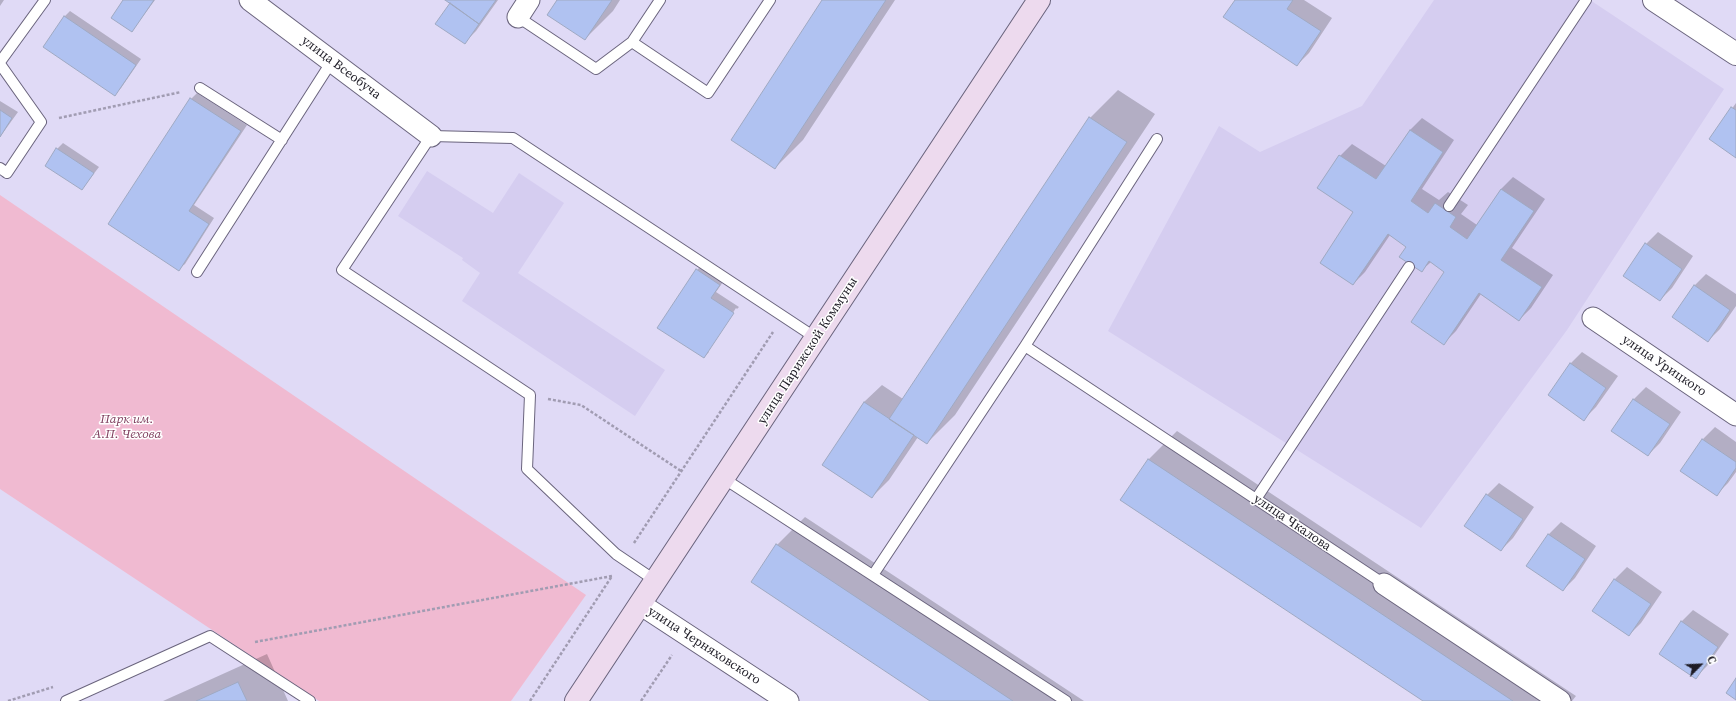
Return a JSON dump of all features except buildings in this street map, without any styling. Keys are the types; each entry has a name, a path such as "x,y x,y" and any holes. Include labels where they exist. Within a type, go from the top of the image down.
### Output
{"main road":[{"name":"улица Парижской Коммуны","path":"576,701 1039,0"}],"street":[{"name":"улица Всеобуча","path":"250,0 431,136"},
{"path":"1654,0 1736,54"},
{"name":"улица Урицкого","path":"1593,318 1736,415"},
{"name":"улица Чкалова","path":"1384,584 1560,701"},
{"name":"улица Черняховского","path":"640,604 788,701"}],"lane":[{"path":"0,168 7,173 41,122 0,63 45,0"},
{"path":"523,8 596,69 632,42 660,0"},
{"path":"632,42 708,93 770,0"},
{"path":"1449,206 1586,0"},
{"path":"196,272 332,62"},
{"path":"200,88 282,140"},
{"path":"656,580 616,554 527,470 530,395 342,270 431,136 514,138 816,338"},
{"path":"873,575 1025,346 1157,139"},
{"path":"1256,499 1409,266"},
{"name":"улица Чкалова","path":"1025,346 1384,584"},
{"path":"724,478 1066,701"},
{"path":"66,701 210,636 310,701"}],"path":[{"path":"41,122 200,88"},
{"path":"530,701 784,317"},
{"path":"530,395 581,406 681,471"},
{"path":"227,647 612,576"},
{"path":"641,701 686,634"},
{"path":"8,701 59,685"}],"shaded area":[{"path":"1434,0 1590,0 1724,89 1567,330 1421,528 1108,331 1219,126 1260,152 1362,106"},
{"path":"427,171 493,213 519,173 564,203 518,273 665,370 635,416 462,301 480,273 462,260 463,258 398,216"}],"green space":[{"name":"Парк им. А.П. Чехова","path":"0,195 586,595 511,701 319,701 0,489"}]}
